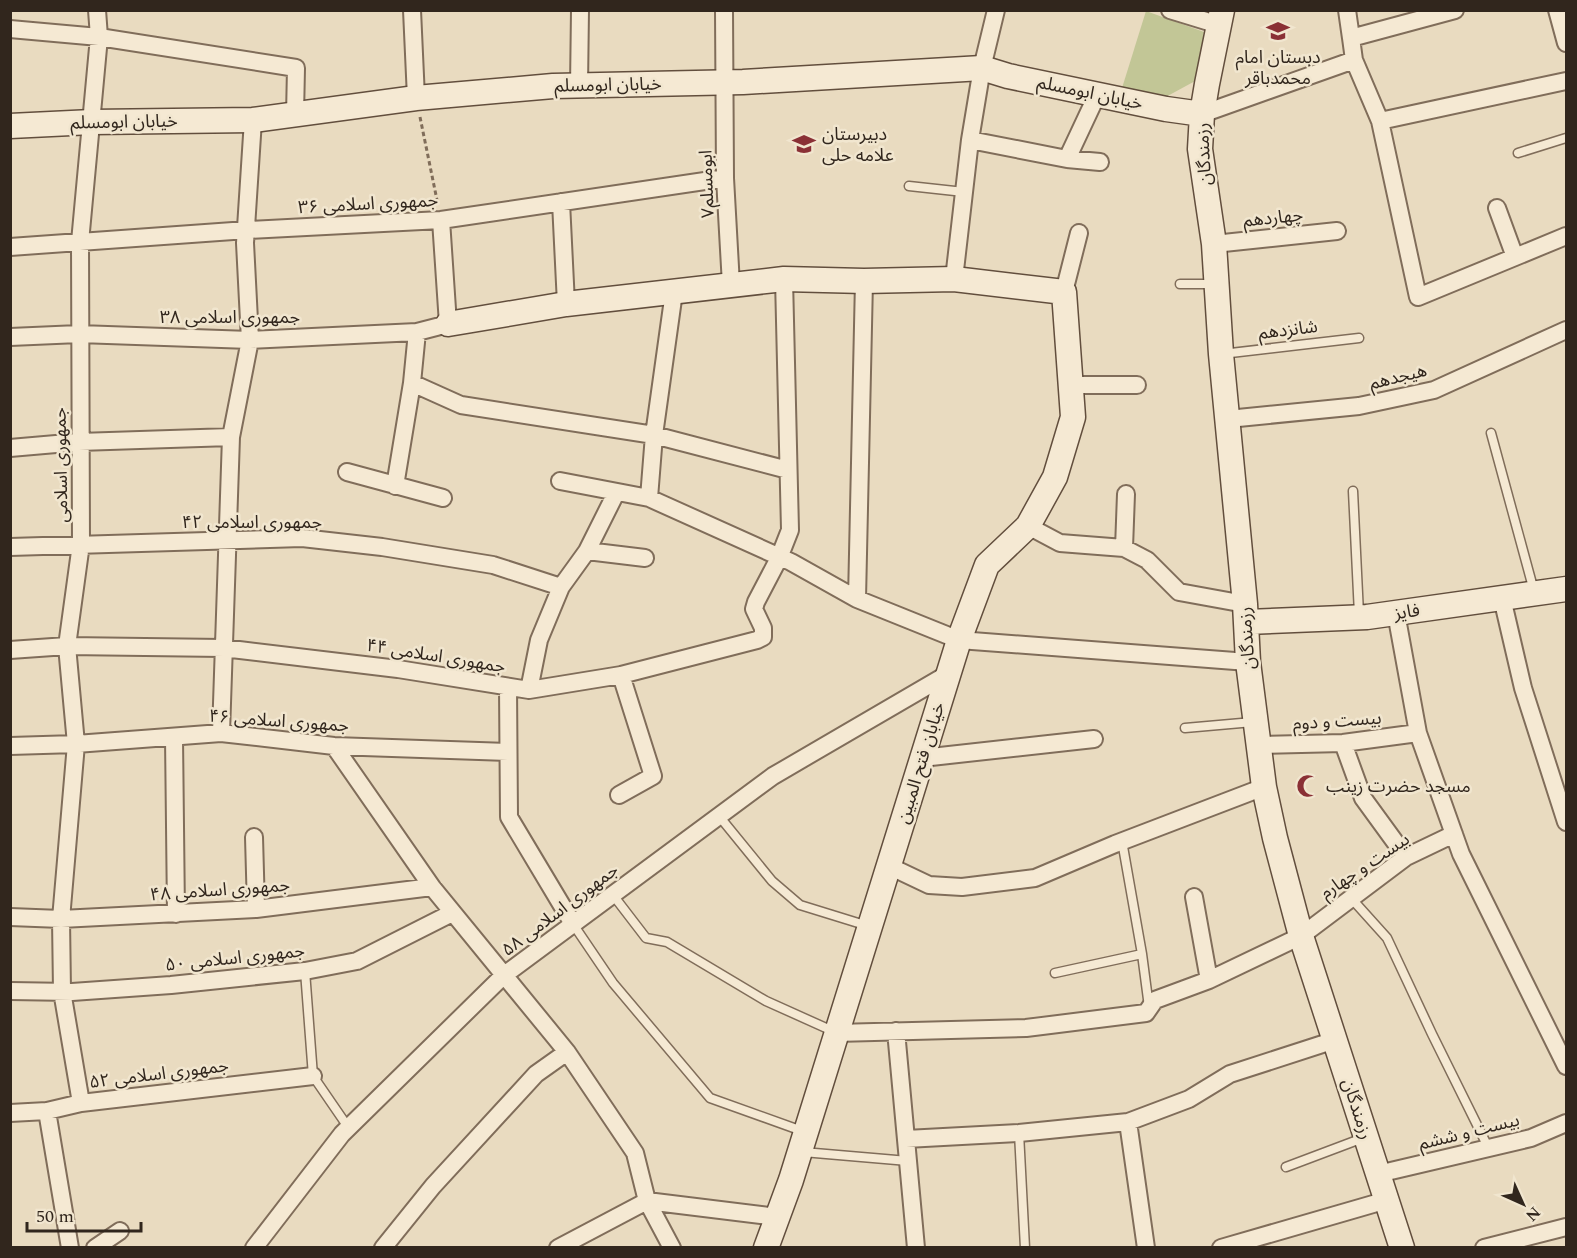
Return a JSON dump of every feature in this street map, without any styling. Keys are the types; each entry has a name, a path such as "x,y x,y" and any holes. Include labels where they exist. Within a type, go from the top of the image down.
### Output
{"street":[{"name":"جمهوری اسلامی","path":"81,1103 62,991 61,919 76,744 67,646 81,544 80,242 99,37 97,10"},
{"path":"412,10 416,98"},
{"path":"579,86 580,10"},
{"name":"ابومسلم۷","path":"724,10 725,178 731,285"},
{"path":"954,279 970,140 982,68 996,10"},
{"path":"1170,10 1220,18"},
{"path":"1347,10 1354,60 1380,121 1418,297 1566,236"},
{"path":"1351,38 1455,10"},
{"path":"1557,10 1566,43"},
{"name":"رزمندگان","path":"1220,18 1202,114 1200,149 1214,244 1221,354 1246,613 1248,662 1264,787 1301,936 1402,1248"},
{"path":"10,30 99,37 296,68 295,115"},
{"path":"1202,114 1354,60"},
{"name":"خیابان ابومسلم","path":"10,126 92,122 253,120 416,98 553,86 723,81 982,68 1008,76 1097,95 1202,114"},
{"path":"1380,121 1566,81"},
{"path":"1067,159 1097,95"},
{"path":"220,733 231,437 250,340 245,243 253,120"},
{"path":"970,140 1067,159 1100,162"},
{"name":"جمهوری اسلامی ۳۶","path":"10,247 247,230 441,220 725,178"},
{"path":"561,202 566,304"},
{"path":"1497,208 1515,256"},
{"path":"441,220 448,324 566,304 784,279 864,281 954,279 1064,292 1079,233"},
{"name":"چهاردهم","path":"1214,244 1337,231"},
{"path":"779,558 790,530 784,279"},
{"path":"857,600 864,281"},
{"path":"649,498 654,435 674,292"},
{"name":"خیابان فتح المبین","path":"766,1248 802,1142 959,640 987,565 1028,526 1055,477 1073,417 1064,292"},
{"name":"جمهوری اسلامی ۳۸","path":"10,337 80,334 250,340 417,332 448,324"},
{"name":"هیجدهم","path":"1228,419 1359,406 1434,390 1566,330"},
{"path":"395,486 412,383 417,332"},
{"path":"412,383 461,405 654,435 788,470"},
{"path":"1071,385 1137,385"},
{"path":"10,448 79,442 231,437"},
{"path":"347,472 443,498"},
{"path":"560,482 649,498 792,562 857,600 959,640 1248,662"},
{"path":"529,690 539,640 561,587 587,551 616,493"},
{"path":"1124,548 1126,494"},
{"path":"1028,526 1060,543 1124,548 1147,560 1179,592 1246,613"},
{"name":"جمهوری اسلامی ۴۲","path":"10,547 302,538 382,547 493,565 561,587"},
{"path":"587,551 645,558"},
{"name":"جمهوری اسلامی ۴۴","path":"10,650 67,646 223,648 398,669 529,690 621,675 763,637 764,628 754,609 779,558"},
{"name":"فایز","path":"1246,613 1359,617 1566,589"},
{"path":"1502,598 1523,688 1566,822"},
{"path":"1396,613 1418,733 1461,854 1566,1066"},
{"name":"جمهوری اسلامی ۵۸","path":"254,1248 348,1127 503,976 772,776 948,674"},
{"path":"619,795 653,776 621,675"},
{"path":"508,687 509,817 573,924"},
{"name":"جمهوری اسلامی ۴۶","path":"10,746 76,744 220,733 334,746 508,752"},
{"name":"بیست و دوم","path":"1257,733 1343,743 1418,733"},
{"path":"174,737 176,914"},
{"path":"922,758 1094,739"},
{"path":"1343,743 1363,798 1406,857"},
{"path":"334,746 432,887 567,1052 635,1154 647,1201 672,1248"},
{"path":"889,866 929,885 962,887 1035,878 1122,841 1264,787"},
{"name":"بیست و چهارم","path":"836,1033 1026,1028 1146,1013 1155,1000 1209,980 1301,936 1406,857 1454,834"},
{"path":"254,837 256,909"},
{"name":"جمهوری اسلامی ۴۸","path":"10,917 61,919 256,909 432,887"},
{"path":"1194,897 1209,980"},
{"name":"جمهوری اسلامی ۵۰","path":"10,991 171,986 305,970 357,961 452,913"},
{"path":"896,1031 916,1248"},
{"path":"906,1138 1019,1133 1128,1122 1189,1099 1230,1074 1335,1040"},
{"path":"383,1248 433,1186 536,1074 567,1052"},
{"name":"جمهوری اسلامی ۵۲","path":"10,1113 47,1111 81,1103 313,1076"},
{"path":"47,1111 70,1248"},
{"path":"1128,1122 1146,1248"},
{"name":"بیست و ششم","path":"1378,1174 1531,1138 1566,1123"},
{"path":"1221,1248 1255,1243 1387,1200"},
{"path":"558,1248 647,1201 777,1217"},
{"path":"1484,1248 1566,1227"},
{"path":"95,1248 120,1231"}],"lane":[{"path":"1518,153 1566,138"},
{"path":"909,186 964,192"},
{"path":"1180,284 1216,284"},
{"name":"شانزدهم","path":"1221,354 1359,339"},
{"path":"1491,433 1535,594"},
{"path":"1353,491 1359,617"},
{"path":"1185,728 1257,733"},
{"path":"719,816 772,881 800,905 870,926"},
{"path":"1122,841 1142,954 1149,1009"},
{"path":"613,895 646,938 667,942 766,1001 836,1033"},
{"path":"1351,898 1387,938 1488,1147"},
{"path":"573,924 613,983 710,1098 802,1142 908,1161"},
{"path":"1055,973 1142,954"},
{"path":"305,970 313,1076 348,1127"},
{"path":"1019,1133 1025,1248"},
{"path":"1286,1167 1366,1137"}],"path":[{"path":"416,98 441,220"}],"green space":[{"path":"1146,11 1204,32 1197,80 1162,99 1122,88"}],"place":[{"name":"دبستان امام محمدباقر","path":"1278,31"},
{"name":"دبیرستان علامه حلی","path":"804,144"},
{"name":"مسجد حضرت زینب","path":"1308,786"}]}
